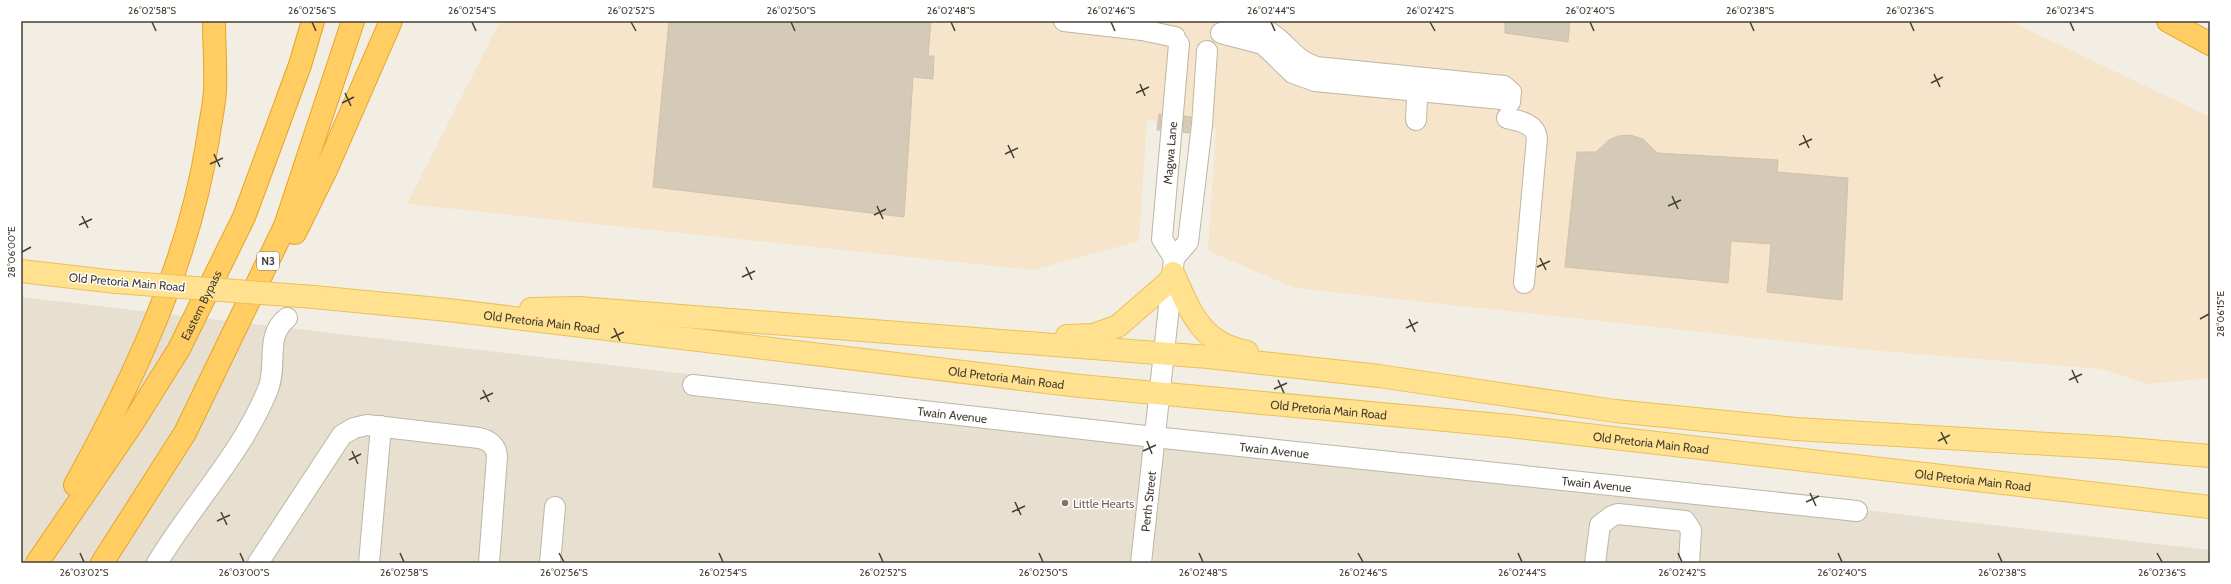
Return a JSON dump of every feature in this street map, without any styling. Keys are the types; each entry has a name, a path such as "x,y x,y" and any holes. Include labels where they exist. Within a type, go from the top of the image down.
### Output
{"highway":[{"path":"32,563 102,437 149,338 183,245 202,173 215,92 214,21"},
{"name":"Eastern Bypass","path":"37,563 132,424 179,349 244,217 300,65 313,21"},
{"name":"N3","path":"102,563 185,433 285,226 353,21"},
{"path":"185,433 296,232 326,170 391,21"},
{"path":"2168,21 2210,44"}],"main road":[{"path":"968,339 1093,335 1107,332 1118,326 1173,270 1188,307 1200,326 1207,335 1220,344 1234,349 1351,373"},
{"name":"Old Pretoria Main Road","path":"21,271 116,282 314,297 448,310 1080,386 1510,426 2210,507"},
{"name":"Old Pretoria Main Road","path":"448,310 579,308 1163,356 1208,358 1351,373 1623,412 1796,429 2116,448 2210,456"}],"street":[{"path":"1077,22 1177,34 1192,52 1207,51 1214,46 1223,25 1262,44 1316,67 1418,84 1416,120"},
{"name":"Magwa Lane","path":"1173,270 1162,239 1177,34"},
{"path":"1163,356 1173,270 1188,242 1202,125 1207,51"},
{"path":"1507,118 1529,125 1536,132 1537,138 1524,282"},
{"path":"157,563 188,515 233,454 258,410 270,380 274,333 287,318"},
{"name":"Perth Street","path":"1141,563 1163,356"},
{"name":"Twain Avenue","path":"693,385 1154,437 1857,511"},
{"path":"369,563 381,426"},
{"path":"258,563 342,435 354,428 381,426 485,439 494,446 497,457 489,563"},
{"path":"550,563 555,507"},
{"path":"1595,563 1600,525 1606,519 1618,514 1685,520 1691,530 1689,563"}],"shaded area":[{"path":"500,21 2010,21 2210,117 2210,378 2147,384 2102,369 1869,350 1295,288 1208,251 1216,129 1147,120 1139,241 1033,270 407,204"},
{"path":"21,297 2210,550 2210,563 21,563"}],"building":[{"path":"669,21 931,21 928,56 934,56 933,79 913,77 904,217 653,187"},
{"path":"1505,21 1570,21 1568,42 1505,33"},
{"path":"1159,114 1161,114 1160,130 1157,130"},
{"path":"1184,116 1191,117 1189,133 1183,132"},
{"path":"1630,135 1643,139 1657,153 1778,160 1777,172 1848,178 1842,300 1767,292 1771,244 1731,241 1728,283 1565,267 1577,152 1596,152 1609,140 1618,136"}],"place":[{"name":"Little Hearts","path":"1065,503"}]}
